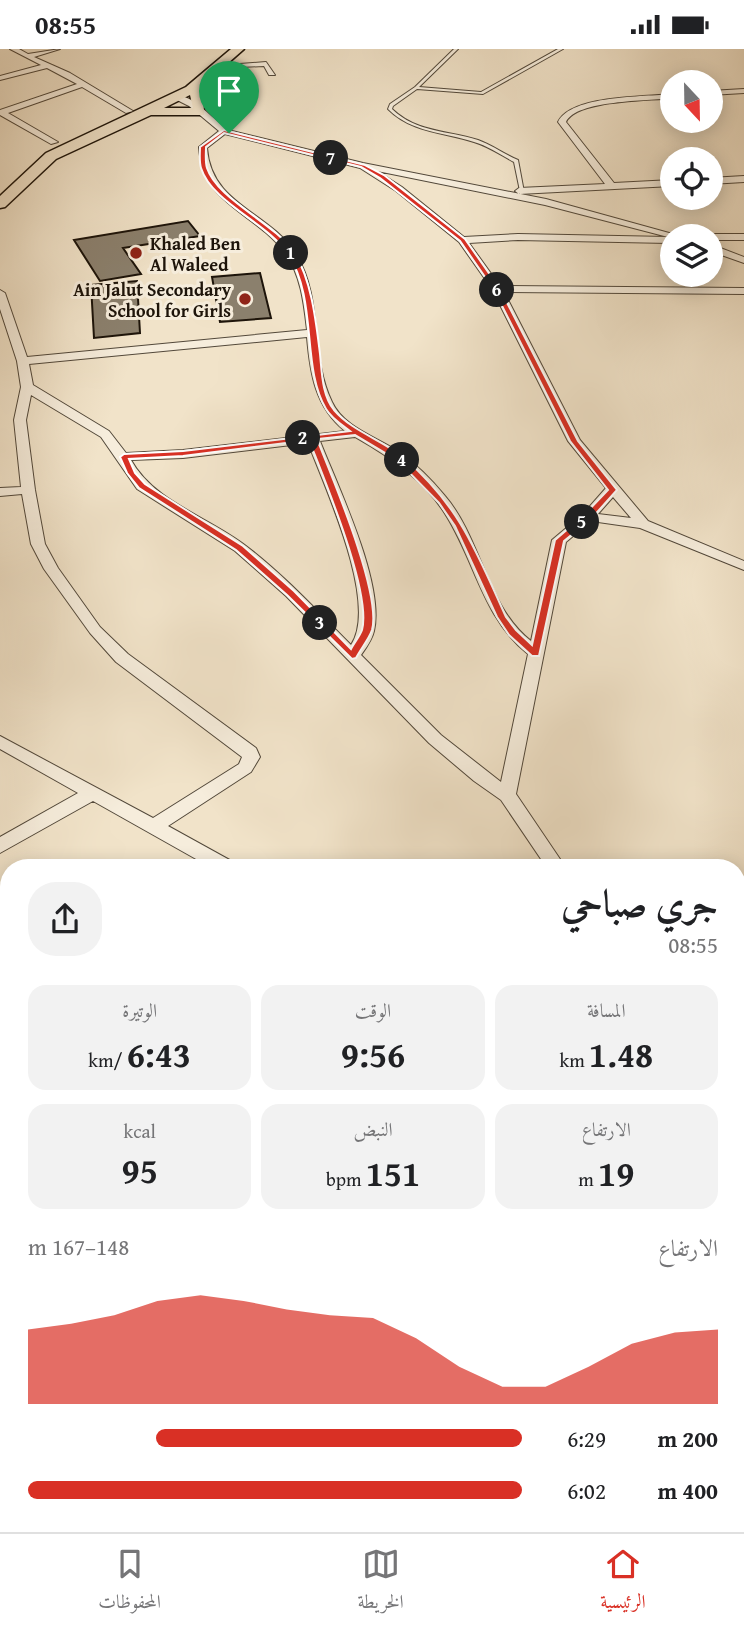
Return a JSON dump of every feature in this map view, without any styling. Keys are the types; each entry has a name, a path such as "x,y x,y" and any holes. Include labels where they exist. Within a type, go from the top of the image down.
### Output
{"main road":[{"path":"0,204 51,156 178,97 221,49"},
{"path":"28,158 54,142 195,80 238,49"},
{"path":"144,114 167,111 200,112 195,80"},
{"path":"152,99 178,97"}],"street":[{"path":"13,49 83,84 129,111"},
{"path":"28,56 57,49"},
{"path":"218,66 266,64 272,73"},
{"path":"0,78 47,65"},
{"path":"1,113 83,84"},
{"path":"723,92 744,91"},
{"path":"178,97 189,108 200,112 224,131 363,166 546,202 660,234"},
{"path":"611,186 568,130 562,121 564,117 574,109 587,105 660,97"},
{"path":"1,113 54,142"},
{"path":"224,131 203,147 204,168 216,187 275,234 297,265 311,314 321,391 331,411 357,433 400,459 443,501 459,526 502,617 512,632 536,653"},
{"path":"363,166 399,189 462,240 497,289 574,441 612,490 643,524"},
{"path":"723,180 744,179"},
{"path":"491,192 660,184"},
{"path":"546,202 548,189"},
{"path":"462,240 518,237 660,238"},
{"path":"723,237 744,237"},
{"path":"723,252 744,260"},
{"path":"497,289 744,291"},
{"path":"0,293 23,361 27,387 20,420 28,490 38,544 51,569 95,630 122,657 164,691 250,752 251,757 245,768 154,826"},
{"path":"23,361 314,333"},
{"path":"27,387 92,424 116,443 131,473 142,486 240,548 291,593 435,739 470,770 507,795 551,859"},
{"path":"124,457 183,454 357,433"},
{"path":"312,437 348,530 366,598 367,630 352,656"},
{"path":"0,492 28,490"},
{"path":"507,795 559,540 587,517 612,490"},
{"path":"587,517 643,524 744,566"},
{"path":"0,742 213,859"},
{"path":"0,846 91,794"},
{"path":"188,844 199,859"}],"lane":[{"path":"456,49 416,88 391,105 390,109 414,126 484,144 516,161 522,191"},
{"path":"416,88 482,93 561,49"}],"building":[{"name":"Khaled Ben Al Waleed","path":"188,221 200,236 123,248 141,274 100,281 74,240"},
{"name":"Ain Jalut Secondary School for Girls","path":"260,273 271,318 220,322 212,277"},
{"path":"137,281 140,333 94,338 91,285"}],"place":[{"name":"Khaled Ben Al Waleed","path":"136,253"},
{"name":"Ain Jalut Secondary School for Girls","path":"245,299"}],"route":[{"path":"229,133 224,131 203,147 204,168 216,187 275,234 290,252 297,265 311,314 321,391 331,411 357,433 312,437 183,454 124,457 135,480 240,548 291,593 352,656 367,630 366,598 348,530 312,437 357,433 400,459 443,501 459,526 502,617 512,632 536,653 559,540 587,517 612,490 574,441 497,289 462,240 382,177 363,166 229,133"}]}
